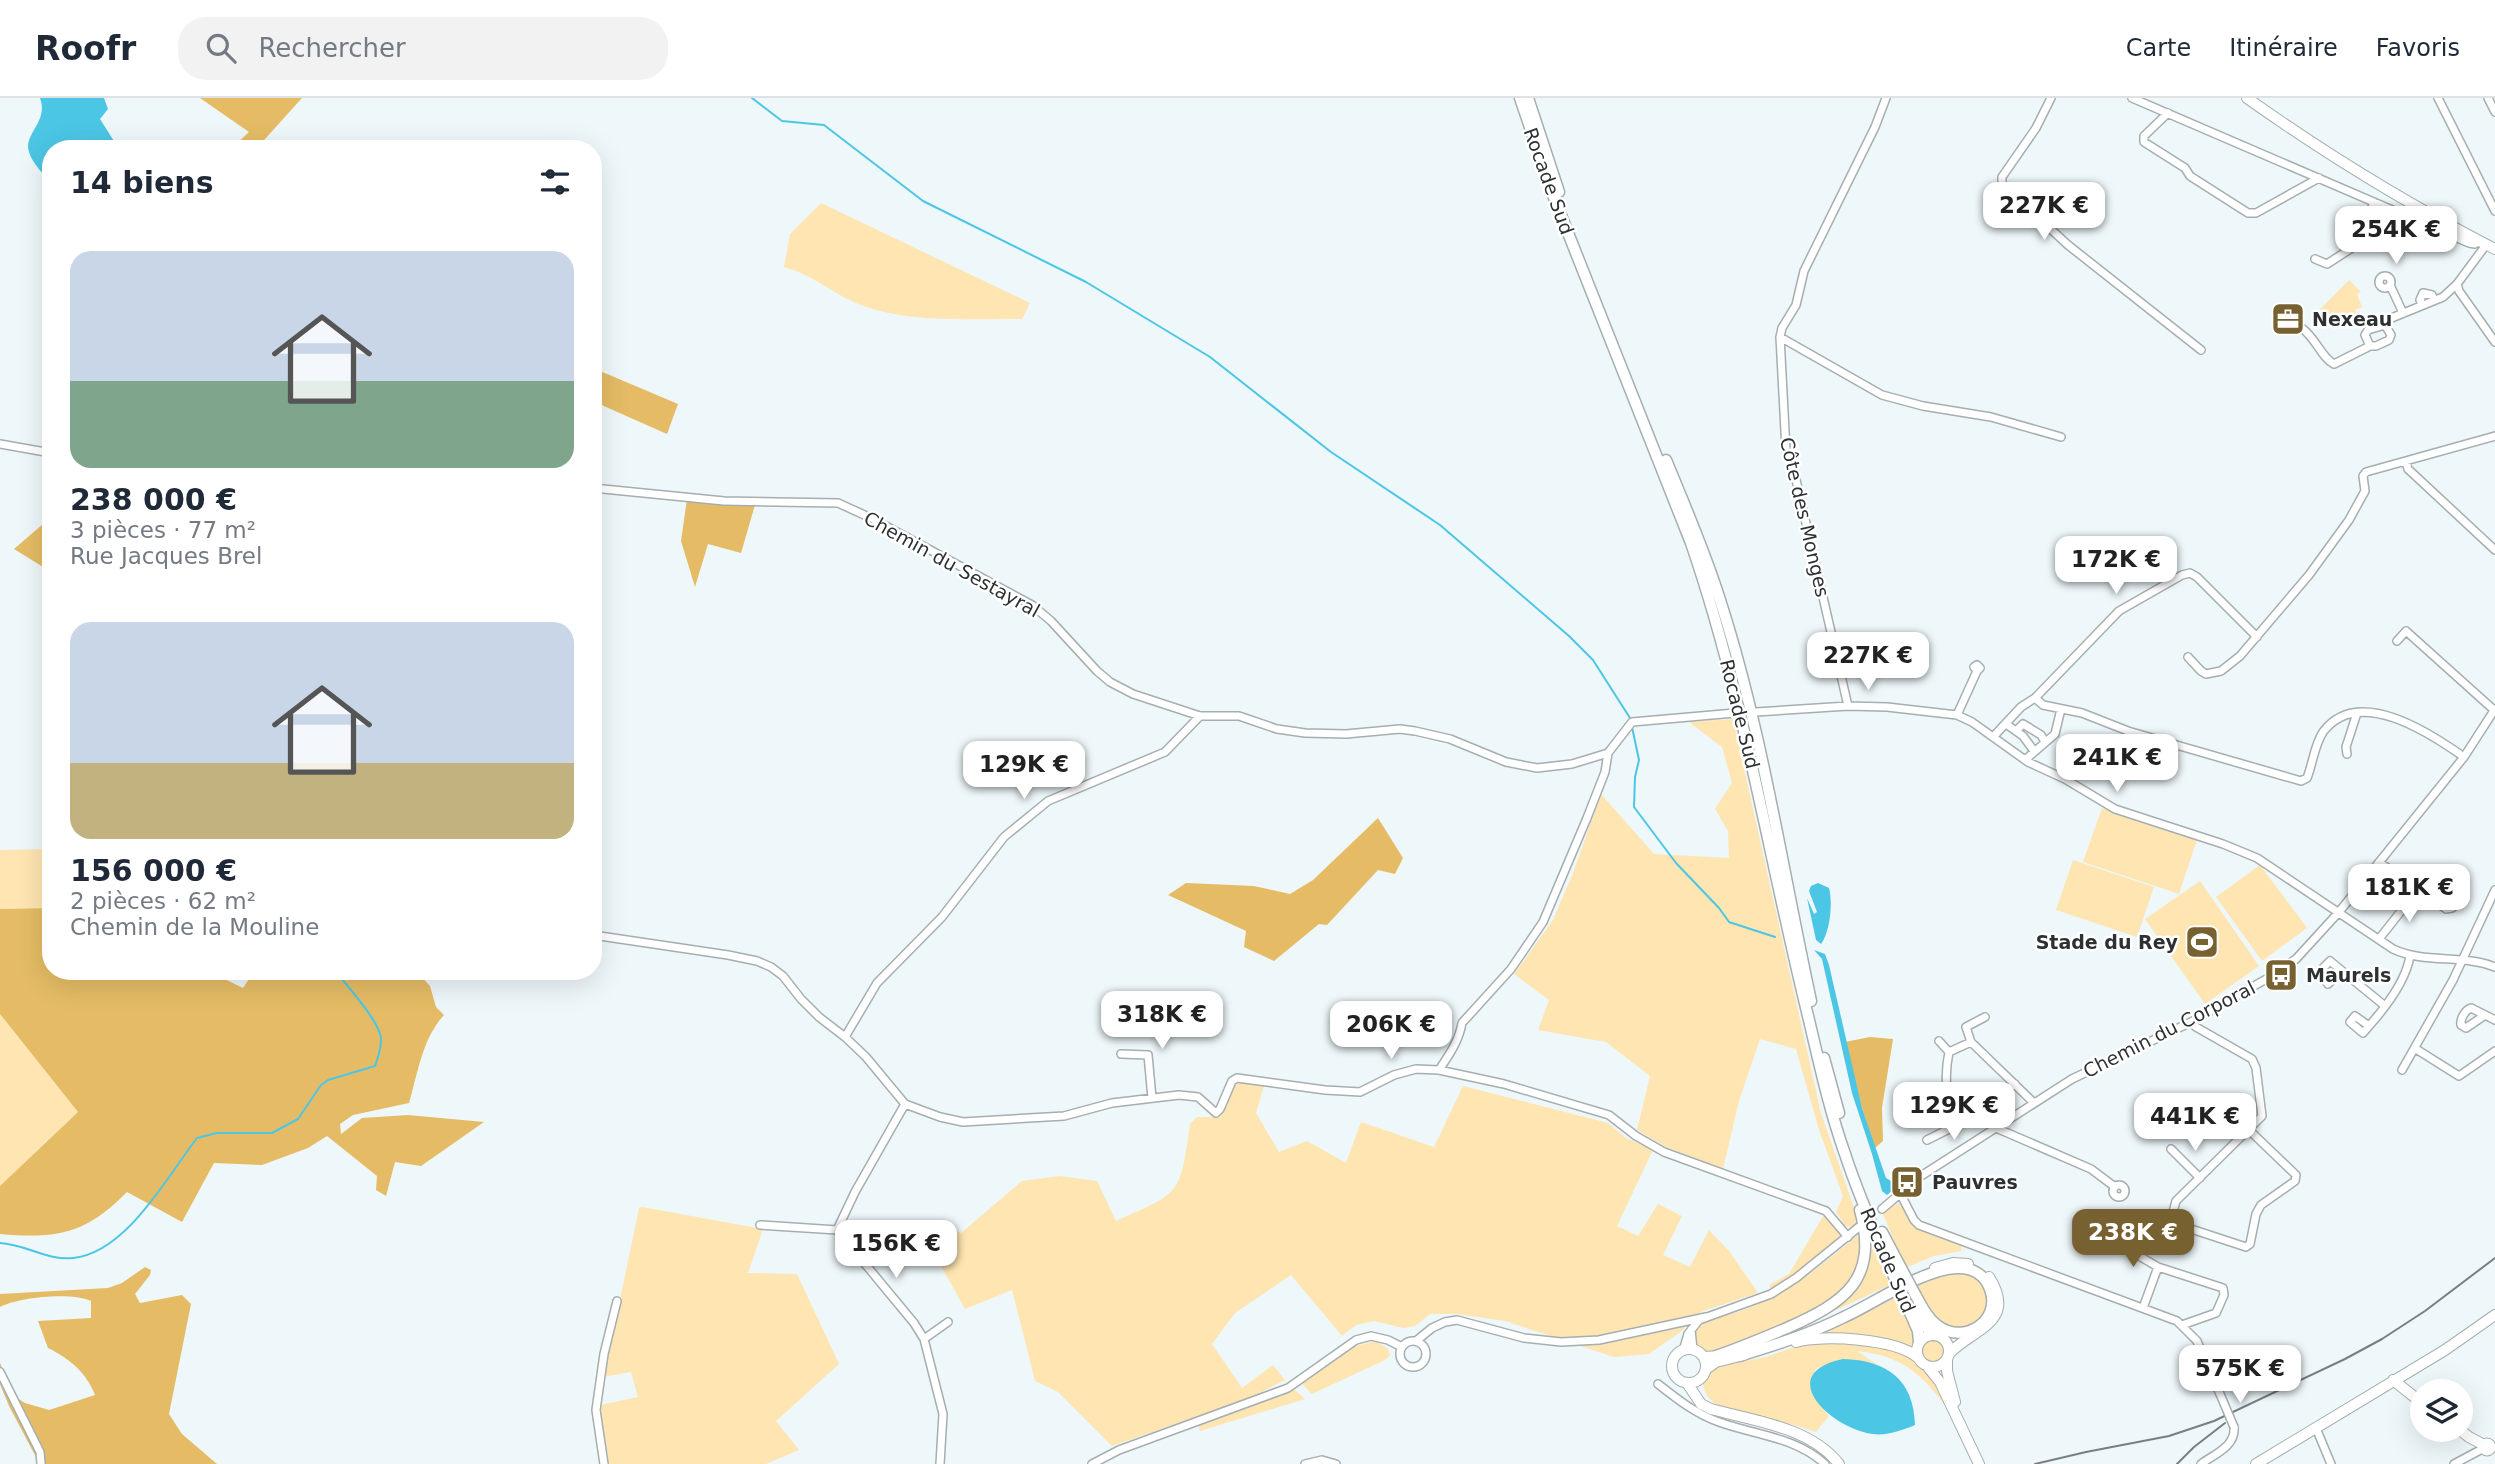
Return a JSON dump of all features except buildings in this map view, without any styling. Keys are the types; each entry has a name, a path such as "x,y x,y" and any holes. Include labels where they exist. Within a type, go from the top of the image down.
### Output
{"highway":[{"name":"Rocade Sud","path":"1520,98 1553,195 1691,543 1711,601 1748,739 1788,936 1823,1084 1844,1153 1857,1188 1922,1322 1933,1335"},
{"name":"Rocade Sud","path":"1528,98 1560,196 1699,542 1720,601 1756,737 1822,1049 1848,1141 1897,1270"},
{"path":"1710,1357 1742,1348 1821,1313 1837,1303 1851,1289 1862,1265 1865,1236 1844,1162 1844,1153"},
{"path":"1738,1356 1804,1336 1925,1276 1946,1269 1965,1268 1980,1275 1989,1286 1993,1302 1983,1324 1961,1334 1938,1326 1911,1299"},
{"name":"Rocade Sud","path":"1911,1299 1919,1342"}],"main road":[{"path":"2247,98 2293,131 2388,190 2486,245"},
{"path":"1706,1369 1716,1362 1738,1356 1824,1337 1902,1348 1917,1357 1923,1365 1936,1368 1958,1346 1983,1330 1997,1309 1995,1289 1986,1273 1962,1263 1945,1264 1791,1337 1739,1353 1710,1357 1688,1350 1675,1358 1673,1368 1676,1377 1692,1382 1704,1375 1706,1369 1710,1357"},
{"path":"2256,1464 2445,1350 2495,1315"},
{"path":"1917,1357 1919,1342 1933,1335 1944,1339 1949,1349 1947,1371 1961,1423"},
{"path":"1928,1367 1938,1377 1979,1464"},
{"path":"2393,1380 2410,1394"},
{"path":"1692,1382 1701,1404 1801,1435 1830,1452 1839,1464"}],"street":[{"name":"Côte des Monges","path":"1848,706 1794,471 1786,450 1780,337 1782,328 1796,305 1804,271 1875,127 1886,98"},
{"path":"2052,98 2036,128 2002,177 2002,184 2068,245 2201,350"},
{"path":"2132,98 2469,243 2486,245"},
{"path":"2438,98 2495,211"},
{"path":"2488,98 2495,112"},
{"path":"2168,113 2144,136 2144,142 2185,168 2190,176 2248,213 2256,213 2319,178"},
{"path":"2315,259 2327,264 2358,244 2374,202"},
{"path":"2385,325 2389,319 2422,305 2420,296 2423,293 2432,295 2434,300 2443,296 2457,284 2486,245"},
{"path":"2457,284 2459,291 2495,342"},
{"path":"2390,285 2403,313"},
{"path":"2370,346 2366,332 2381,324 2385,325"},
{"path":"2303,329 2313,337 2328,360 2334,364 2389,340 2391,335 2385,325"},
{"path":"1780,337 1882,395 1923,406 1991,417 2061,437"},
{"path":"2362,476 2366,472 2495,436"},
{"path":"0,444 42,451"},
{"path":"2406,462 2408,468 2495,550"},
{"path":"2354,474 2362,476"},
{"path":"2188,657 2204,673 2221,671 2240,656 2309,575 2354,513 2365,491 2362,476"},
{"name":"Chemin du Sestayral","path":"602,489 724,500 838,503 1032,605 1051,621 1097,671 1119,688 1200,716 1239,716 1277,729 1314,734 1400,729 1415,731 1450,739 1506,762 1537,768 1572,764 1608,753"},
{"path":"1993,737 2021,707 2035,698 2119,611 2182,575 2190,573 2197,576 2257,637"},
{"path":"2397,641 2406,631 2495,710"},
{"path":"1957,715 1976,671"},
{"path":"2035,698 2043,705 2082,713 2127,731 2303,781 2307,778 2317,743 2324,731 2338,718 2357,713 2378,714 2405,722 2465,757"},
{"path":"1756,712 1848,706 1887,707 1957,715 1972,722 2025,760 2127,814 2223,844 2258,858 2393,949 2410,956 2463,959 2494,965"},
{"path":"2025,760 2056,731 2061,709"},
{"name":"Chemin du Corporal","path":"1882,1209 1921,1176 2072,1079 2191,1022 2281,971 2310,946 2339,912 2465,757 2495,710"},
{"path":"1439,1070 1454,1048 1462,1023 1511,969 1543,922 1605,772 1608,753 1631,722 1735,713"},
{"path":"2347,754 2346,747 2357,713"},
{"path":"845,1037 877,984 942,916 1004,837 1048,801 1165,752 1200,716"},
{"path":"2006,724 2034,751"},
{"path":"2016,731 2023,724 2041,735 2045,742"},
{"path":"2379,862 2446,909 2452,908 2462,898"},
{"path":"2402,1070 2416,1049 2463,959 2495,890"},
{"path":"2379,939 2417,891"},
{"path":"602,936 728,955 764,964 780,973 801,999 866,1057 905,1104 940,1118 963,1122 1064,1116 1112,1103 1179,1095 1195,1096 1216,1113 1230,1084 1237,1078 1360,1092 1394,1074 1416,1069 1439,1070 1504,1084 1609,1115 1636,1136 1664,1152 1826,1211 1848,1237"},
{"path":"2369,1026 2385,1006 2406,970 2410,956"},
{"path":"2342,971 2385,1006"},
{"path":"2485,1015 2495,1020"},
{"path":"1966,1027 1985,1017"},
{"path":"1962,1018 1971,1042 2035,1102"},
{"path":"2191,1022 2252,1059 2256,1068 2262,1116 2248,1129 2176,1202 2171,1219 2179,1226 2246,1247 2250,1244 2256,1214 2261,1205 2295,1181 2296,1175 2248,1129"},
{"path":"1939,1041 1949,1052"},
{"path":"1949,1052 1971,1042"},
{"path":"2416,1049 2459,1076 2495,1051"},
{"path":"1949,1052 1946,1068 1948,1087 1951,1110 1957,1117"},
{"path":"1121,1054 1148,1055 1152,1098"},
{"path":"1957,1117 1967,1115 2015,1084"},
{"path":"1926,1089 1948,1087"},
{"path":"2023,1110 2027,1102 2024,1093"},
{"path":"837,1230 855,1192 905,1104"},
{"path":"1927,1140 1951,1128 1957,1117"},
{"path":"1996,1128 2091,1169 2115,1187"},
{"path":"2171,1149 2200,1178"},
{"path":"1900,1194 1919,1225 2170,1317 2182,1325 2197,1341 2234,1427 2231,1443 2201,1464"},
{"path":"760,1225 837,1230 914,1323 924,1339 943,1414 940,1464"},
{"path":"1419,1342 1426,1351 1426,1359 1416,1367 1409,1367 1402,1361 1400,1354 1406,1342 1419,1342 1429,1331 1445,1322 1457,1320 1524,1338 1561,1342 1599,1340 1706,1317 1771,1294 1806,1271 1859,1227"},
{"path":"2122,1246 2158,1267 2217,1285 2224,1292 2217,1313 2182,1325"},
{"path":"2143,1308 2158,1267"},
{"path":"604,1464 596,1410 601,1370 617,1301"},
{"path":"1688,1350 1690,1330 1706,1317"},
{"path":"924,1339 948,1322"},
{"path":"1093,1464 1119,1450 1288,1388 1356,1340 1371,1336 1402,1347"},
{"path":"0,1372 40,1452 41,1464"},
{"path":"1658,1384 1687,1405 1716,1421 1811,1451 1825,1464"},
{"path":"2316,1428 2331,1464"},
{"path":"2454,1464 2485,1448"},
{"path":"1306,1464 1322,1460 1336,1464"}],"shaded area":[{"path":"200,98 302,98 264,140 241,140 249,132"},
{"path":"821,203 1030,303 1022,319 920,318 880,311 851,301 805,275 784,267 790,234"},
{"path":"2349,280 2361,292 2357,294 2362,307 2355,310 2358,318 2337,327 2320,309"},
{"path":"602,372 678,404 667,434 602,405"},
{"path":"687,499 755,505 741,553 708,544 695,587 681,541"},
{"path":"42,525 42,566 14,549"},
{"path":"1733,719 1821,1113 1859,1222 1851,1227 1844,1226 1836,1212 1843,1196 1819,1130 1796,1049 1760,1039 1739,1101 1723,1169 1664,1146 1637,1130 1650,1076 1606,1042 1538,1030 1549,1000 1514,974 1553,920 1601,794 1654,854 1729,858 1728,831 1715,809 1732,783 1722,747 1689,722"},
{"path":"2102,808 2197,840 2179,894 2083,862"},
{"path":"1378,818 1403,858 1395,874 1378,870 1327,925 1319,924 1274,961 1244,947 1246,931 1168,895 1186,883 1254,886 1290,894 1313,880"},
{"path":"42,849 42,908 0,909 0,850"},
{"path":"2073,860 2154,887 2137,937 2056,910"},
{"path":"2260,865 2307,928 2262,961 2216,897"},
{"name":"Stade du Rey","path":"2200,881 2259,966 2205,1004 2145,919"},
{"path":"42,908 42,980 227,980 243,988 248,980 424,980 430,986 436,1007 444,1015 426,1045 409,1103 353,1115 340,1124 341,1134 362,1118 408,1115 484,1122 421,1166 395,1162 386,1196 376,1190 377,1176 327,1136 308,1148 262,1165 214,1163 182,1222 127,1192 98,1217 70,1231 38,1235 0,1234 0,1186 78,1112 0,1014 0,909"},
{"path":"0,1014 78,1112 0,1186"},
{"path":"1870,1037 1893,1039 1882,1108 1883,1141 1875,1148 1845,1042"},
{"path":"1235,1081 1264,1085 1256,1113 1279,1152 1307,1141 1346,1163 1361,1122 1434,1147 1463,1086 1608,1123 1626,1138 1653,1150 1617,1226 1638,1236 1658,1204 1682,1216 1663,1255 1690,1267 1709,1230 1729,1251 1758,1293 1703,1311 1692,1318 1683,1330 1649,1354 1614,1357 1505,1321 1457,1314 1430,1314 1415,1326 1403,1328 1374,1321 1356,1325 1342,1336 1291,1275 1235,1313 1212,1344 1242,1388 1273,1365 1285,1380 1250,1398 1112,1446 1058,1392 1035,1381 1012,1290 965,1309 924,1235 938,1220 961,1233 1022,1181 1059,1176 1097,1181 1116,1221 1154,1204 1174,1189 1179,1179 1190,1124 1197,1117 1221,1117"},
{"path":"1898,1203 1905,1207 1915,1226 1962,1244 1961,1251 1934,1256 1905,1268 1883,1214"},
{"path":"639,1208 763,1229 748,1273 797,1274 839,1364 776,1421 799,1450 766,1464 609,1464 600,1405 638,1397 631,1372 604,1377"},
{"path":"1825,1213 1841,1233 1840,1236 1806,1267 1771,1289 1769,1285 1789,1274"},
{"path":"1862,1232 1862,1247 1856,1270 1850,1283 1834,1298 1783,1326 1712,1353 1696,1344 1695,1331 1702,1323 1761,1303 1781,1292 1817,1268"},
{"path":"1869,1245 1872,1245 1890,1285 1780,1336 1839,1305"},
{"path":"145,1267 151,1270 135,1294 140,1303 182,1295 191,1304 169,1414 182,1434 217,1464 36,1464 37,1459 0,1384 0,1363 14,1396 25,1403 49,1410 95,1395 76,1367 48,1348 38,1321 91,1318 91,1301 71,1297 45,1297 0,1307 0,1294 108,1288 122,1283"},
{"path":"1955,1272 1974,1278 1984,1288 1988,1300 1985,1312 1977,1323 1966,1329 1952,1328 1936,1319 1914,1287 1943,1274"},
{"path":"1895,1297 1914,1334 1912,1348 1826,1334 1826,1331"},
{"path":"1933,1339 1942,1343 1946,1352 1942,1361 1933,1365 1924,1361 1920,1352 1924,1343"},
{"path":"1837,1340 1894,1350 1914,1358 1918,1367 1935,1377 1947,1408 1909,1368 1886,1357 1857,1351 1879,1366 1866,1361 1817,1368 1813,1374 1813,1393 1829,1416 1816,1432 1791,1424 1783,1427 1734,1414 1712,1401 1705,1393 1703,1382 1714,1367 1766,1357 1803,1344"},
{"path":"1376,1341 1388,1349 1390,1355 1385,1360 1312,1394 1302,1384 1355,1346"},
{"path":"1294,1389 1305,1399 1200,1431 1198,1425"}],"water":[{"path":"40,98 104,98 108,109 100,119 113,140 42,140 42,172 33,160 28,145 39,121 42,106"},
{"path":"1818,883 1829,888 1831,901 1829,925 1821,944 1816,940 1807,898 1814,914 1817,912 1809,891 1811,886"},
{"path":"1814,950 1825,954 1829,965 1862,1108 1886,1178 1891,1181 1894,1189 1887,1195 1882,1191 1852,1093 1822,959"},
{"path":"1843,1359 1873,1363 1895,1376 1910,1396 1915,1425 1900,1431 1873,1434 1857,1430 1827,1412 1810,1388 1812,1376 1822,1366"}],"waterway":[{"path":"752,98 782,121 824,125 923,201 1086,282 1210,357 1331,452 1440,525 1569,636 1593,660 1630,718"},
{"path":"1632,727 1639,760 1635,777 1634,807 1676,863 1729,922 1775,937"},
{"path":"0,1243 64,1258 92,1253 111,1243 144,1211 197,1138 217,1133 272,1133 298,1119 321,1085 328,1080 375,1066 381,1039 379,1032 362,1004 342,980"}],"railway":[{"path":"2035,1464 2169,1436 2214,1421 2382,1339 2425,1311 2495,1258"},
{"path":"2177,1464 2225,1423"}],"place":[{"name":"Nexeau","path":"2288,319"},
{"name":"Stade du Rey","path":"2202,942"},
{"name":"Maurels","path":"2281,975"},
{"name":"Pauvres","path":"1907,1182"}]}
